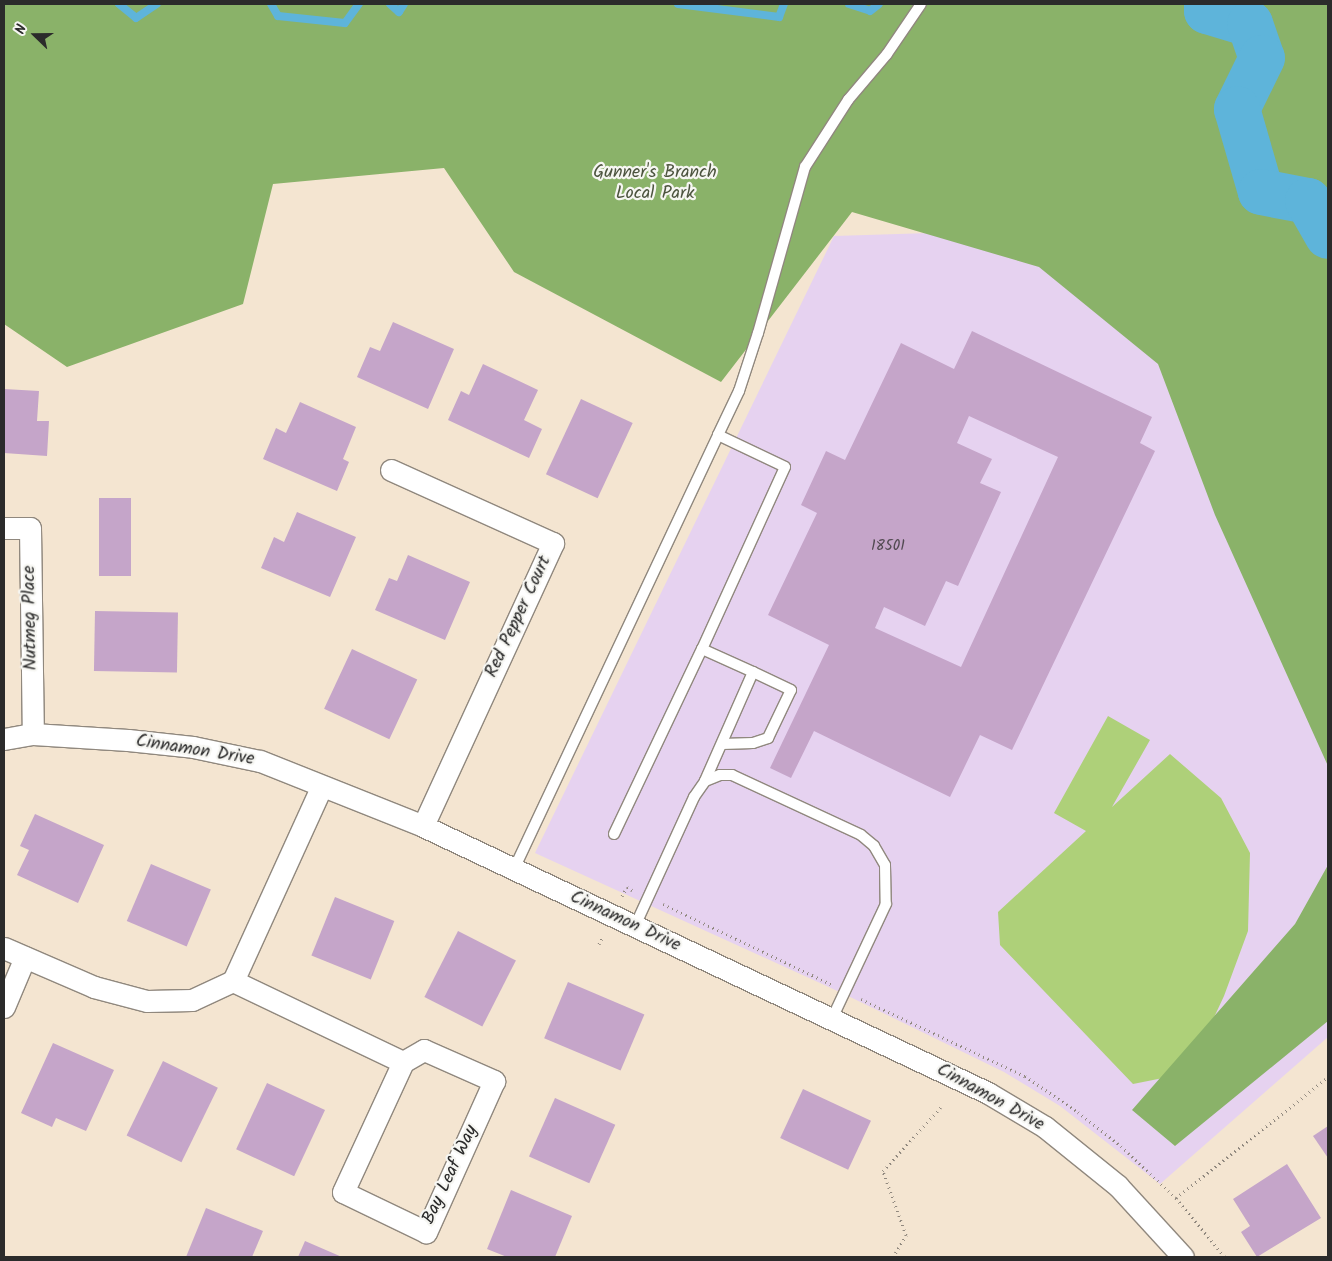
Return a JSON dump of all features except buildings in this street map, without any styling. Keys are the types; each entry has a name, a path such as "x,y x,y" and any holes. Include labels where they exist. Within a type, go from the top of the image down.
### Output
{"street":[{"name":"Red Pepper Court","path":"391,470 553,543 423,826"},
{"name":"Nutmeg Place","path":"4,528 30,528 33,734"},
{"name":"Cinnamon Drive","path":"4,739 33,734 193,747 260,761 423,826 988,1093 1045,1127 1118,1186 1183,1257"},
{"path":"4,948 94,987 147,1001 192,1000 232,981 322,786"},
{"path":"4,1007 25,957"},
{"path":"232,981 403,1062"},
{"name":"Bay Leaf Way","path":"424,1050 494,1081 426,1232 343,1192 403,1062 424,1050"}],"lane":[{"path":"514,869 739,391 753,350 806,167 848,100 888,54 921,4"},
{"path":"614,834 785,467 718,435"},
{"path":"702,648 791,690 768,738 754,744 722,744"},
{"path":"635,926 694,797 705,781 753,672"},
{"path":"705,781 732,775 852,831 874,846 884,865 886,904 832,1019"}],"path":[{"path":"1176,1198 1328,1077"},
{"path":"894,1257 906,1235 883,1170 941,1107"}],"shaded area":[{"path":"1092,228 1328,582 1328,1037 1160,1184 1060,1106 1004,1072 844,994 535,853 834,236"}],"green space":[{"name":"Gunner's Branch Local Park","path":"4,4 1328,4 1328,766 1215,515 1158,364 1039,267 852,212 721,382 514,272 444,168 273,184 243,304 67,367 4,324"},
{"path":"1108,716 1150,740 1112,807 1170,754 1221,798 1250,853 1248,931 1224,996 1188,1073 1133,1084 1000,945 998,912 1086,831 1054,813"},
{"path":"1328,865 1328,1021 1175,1146 1132,1110 1295,924"}],"waterway":[{"path":"119,4 136,18 157,4"},
{"path":"271,4 278,16 345,23 359,4"},
{"path":"390,4 399,12 404,4"},
{"path":"678,4 779,17 784,4"},
{"path":"849,4 870,11 879,4"},
{"path":"1207,4 1207,11 1250,24 1262,58 1237,109 1261,192 1308,201 1328,236"}]}
